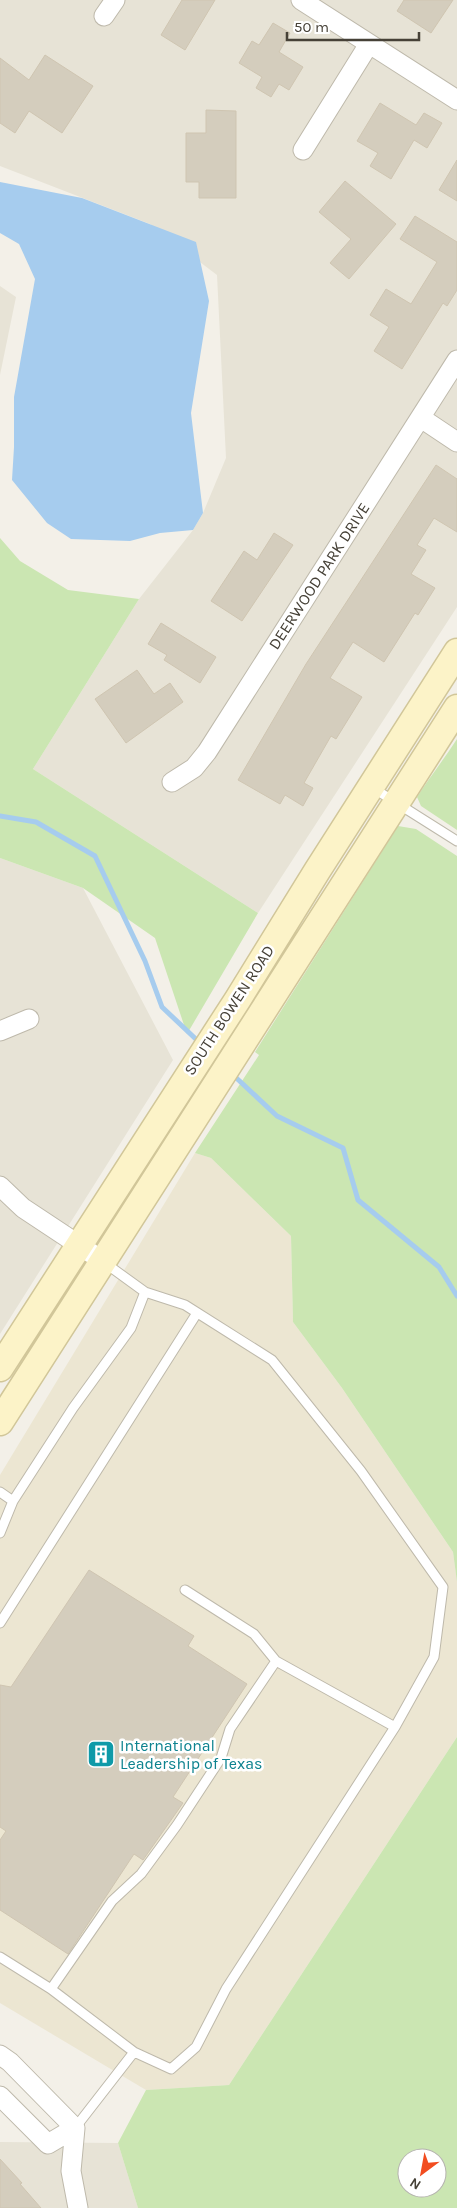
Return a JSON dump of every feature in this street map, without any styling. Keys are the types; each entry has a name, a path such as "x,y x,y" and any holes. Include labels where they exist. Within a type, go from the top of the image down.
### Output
{"main road":[{"name":"SOUTH BOWEN ROAD","path":"0,1368 170,1101 238,999 457,652"},
{"name":"SOUTH BOWEN ROAD","path":"0,1422 457,708"}],"street":[{"path":"104,16 115,0"},
{"path":"301,0 457,100"},
{"path":"303,150 370,44"},
{"name":"DEERWOOD PARK DRIVE","path":"172,782 194,768 207,752 457,360"},
{"path":"421,418 457,442"},
{"path":"0,1031 29,1019"},
{"path":"0,1186 23,1208 103,1261"},
{"path":"0,2054 75,2128 71,2171 78,2208"},
{"path":"0,2096 48,2144 75,2128"}],"lane":[{"path":"371,786 457,841"},
{"path":"0,1957 51,1989 134,2052 170,2069 196,2047 226,1989 395,1728 434,1657 443,1587 361,1471 272,1360 185,1305 145,1292 103,1261"},
{"path":"0,1533 13,1501 73,1408 131,1328 145,1292"},
{"path":"0,1623 197,1313"},
{"path":"0,1492 13,1501"},
{"path":"185,1590 254,1634 276,1660 395,1728"},
{"path":"51,1989 112,1900 141,1874 177,1825 221,1758 230,1729 276,1660"},
{"path":"75,2128 134,2052"}],"shaded area":[{"path":"0,0 457,0 457,607 258,913 33,769 139,599 193,530 203,513 226,458 217,275 150,224 0,166"},
{"path":"0,286 16,297 0,375"},
{"path":"0,858 83,888 173,1060 0,1334"},
{"path":"195,1153 211,1158 291,1236 293,1322 342,1388 453,1552 457,1582 457,1737 229,2085 146,2090 0,2003 0,1475"},
{"path":"0,2142 118,2143 138,2208 0,2208"}],"green space":[{"path":"0,538 20,561 68,590 139,599 33,769 258,913 187,1034 155,938 83,888 0,858"},
{"path":"457,739 457,830 421,806 417,797"},
{"path":"398,826 416,829 457,856 457,1582 453,1552 342,1388 293,1322 291,1236 211,1158 195,1153 259,1055 255,1052"},
{"path":"457,1737 457,2208 138,2208 118,2143 146,2090 229,2085"}],"water":[{"path":"0,182 82,198 196,242 209,301 191,413 203,513 193,530 160,533 130,541 71,539 47,523 12,480 14,397 35,279 19,244 0,233"}],"building":[{"path":"182,0 215,0 185,50 161,35"},
{"path":"404,0 453,0 431,33 397,11"},
{"path":"273,23 290,33 279,52 303,67 289,90 279,84 271,97 256,88 262,77 239,63 252,41 259,45"},
{"path":"45,55 93,86 62,133 29,111 15,133 0,123 0,58 29,80"},
{"path":"380,103 416,125 424,113 442,123 427,148 414,140 391,179 370,166 378,153 357,141"},
{"path":"206,110 236,111 236,198 199,198 199,182 186,182 186,133 206,133"},
{"path":"457,160 457,201 439,190"},
{"path":"345,181 396,224 349,279 330,263 351,239 319,212"},
{"path":"415,216 457,242 457,290 447,306 443,303 402,369 374,351 389,327 370,315 386,289 411,304 437,262 400,239"},
{"path":"436,465 457,479 457,532 434,518 417,545 426,550 411,574 435,588 418,615 415,613 384,662 353,642 330,678 362,697 336,739 331,736 304,783 313,788 303,806 285,795 280,804 238,780 306,664"},
{"path":"274,533 293,545 242,621 211,601 244,551 257,560"},
{"path":"161,623 216,657 200,683 164,660 167,655 148,644"},
{"path":"137,670 154,694 170,683 183,702 126,743 95,699"},
{"name":"International Leadership of Texas","path":"89,1570 194,1636 188,1646 247,1684 173,1797 183,1803 143,1860 134,1854 68,1954 0,1910 0,1840 6,1831 0,1827 0,1685 11,1687"},
{"path":"0,2159 22,2183 20,2184 41,2208 0,2208"}],"waterway":[{"path":"0,816 36,822 95,856 145,961 162,1007 200,1043"},
{"path":"231,1073 277,1116 343,1148 358,1200 439,1267 457,1296"}],"place":[{"name":"International Leadership of Texas","path":"101,1754"}]}
